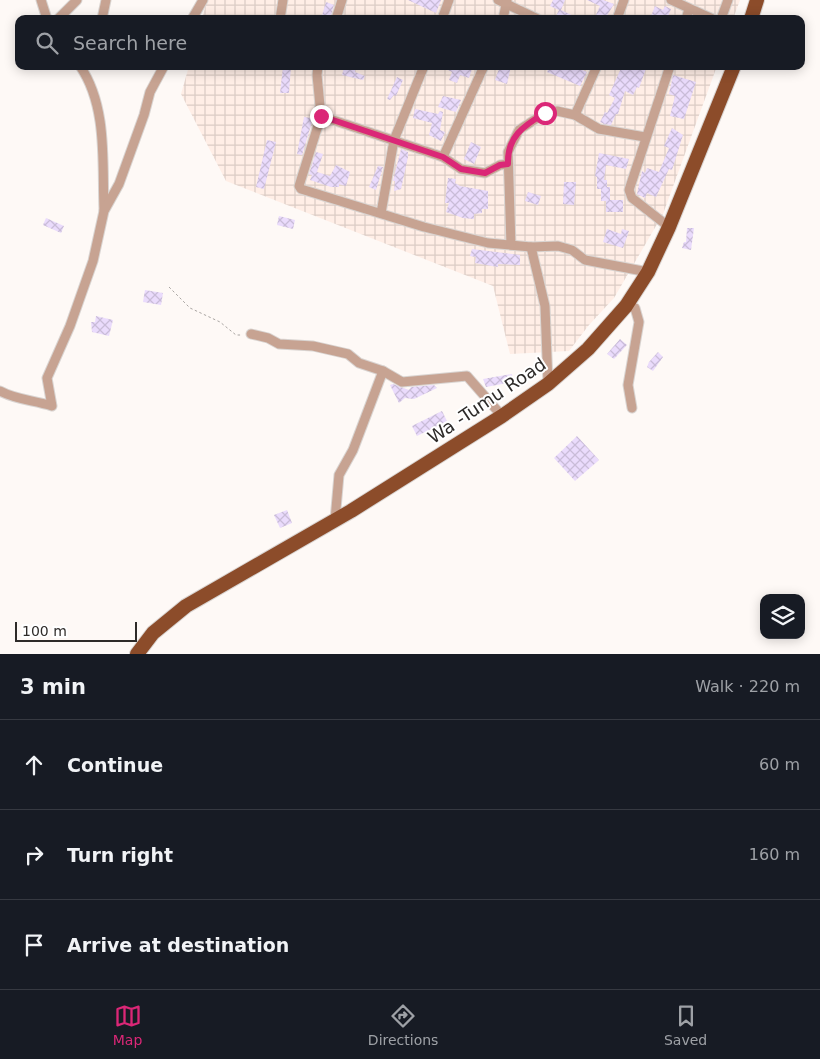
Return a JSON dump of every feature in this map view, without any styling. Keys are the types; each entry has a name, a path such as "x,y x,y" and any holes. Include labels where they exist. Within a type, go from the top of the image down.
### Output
{"highway":[{"path":"752,15 757,0"},
{"name":"Wa -Tumu Road","path":"137,654 153,633 186,606 335,520 502,416 548,384 588,349 626,306 648,272 669,227 732,70"}],"street":[{"path":"41,0 46,15"},
{"path":"62,15 77,0"},
{"path":"103,15 106,0"},
{"path":"194,15 201,0"},
{"path":"281,15 283,0"},
{"path":"337,15 342,0"},
{"path":"444,15 450,0"},
{"path":"618,15 624,0"},
{"path":"672,0 703,15"},
{"path":"723,15 728,0"},
{"path":"503,15 503,1 530,15"},
{"path":"687,15 689,9"},
{"path":"0,391 15,399 31,400 52,406 47,378 70,326 93,261 104,211 98,105 88,77 83,70"},
{"path":"88,70 88,77"},
{"path":"104,211 119,184 144,115 150,92 162,70"},
{"path":"318,70 321,116 299,188 447,233 488,243 531,247 564,247 572,250 582,259 648,272"},
{"path":"381,213 394,140 422,70"},
{"path":"443,157 482,70"},
{"path":"575,115 595,70"},
{"path":"669,70 660,101 645,137 629,187 630,194 669,227"},
{"path":"511,245 508,152 519,130 545,113 557,111 575,115 600,129 645,137"},
{"path":"321,116 443,157 461,169 485,173 500,165 508,164"},
{"path":"531,247 545,306 548,384"},
{"path":"626,306 635,308 639,322 628,386 632,408"},
{"path":"251,334 268,338 279,344 313,346 348,354 359,363 383,371 402,382 467,376 502,416"},
{"path":"335,520 339,475 356,442 383,371"}],"path":[{"path":"169,287 190,308 220,322 236,335 251,334"}],"shaded area":[{"path":"207,0 740,0 734,15 203,15"},
{"path":"188,70 716,70 663,214 614,298 589,325 569,351 510,354 493,286 226,181 181,94"}],"building":[{"path":"408,0 441,0 436,13"},
{"path":"553,0 565,0 561,10 572,15 556,15 559,10 550,6"},
{"path":"587,0 603,0 614,4 607,15 596,15 600,6"},
{"path":"326,2 334,5 331,15 322,15"},
{"path":"655,6 663,10 665,6 671,9 669,15 652,15"},
{"path":"283,70 291,70 289,93 280,93"},
{"path":"343,70 355,70 355,72 365,76 363,80 342,75"},
{"path":"448,70 472,70 469,78 460,75 457,83 449,80 452,72"},
{"path":"499,70 510,70 507,84 495,80"},
{"path":"548,70 582,70 587,72 580,86 547,72"},
{"path":"620,70 646,70 639,88 637,87 633,95 625,91 618,114 616,114 611,125 600,122 615,98 609,95"},
{"path":"673,75 696,82 684,119 670,116 675,96 669,94"},
{"path":"397,77 403,80 396,96 394,95 390,100 387,99"},
{"path":"443,96 461,100 456,112 438,107"},
{"path":"415,109 438,114 440,111 443,112 440,130 445,132 441,141 429,135 432,123 413,118"},
{"path":"304,117 311,118 312,122 302,155 297,154"},
{"path":"672,128 683,135 672,170 669,169 656,197 647,193 645,198 637,194 642,171 645,173 647,168 659,172 669,148 664,146"},
{"path":"267,140 276,142 264,189 256,187"},
{"path":"471,142 481,147 474,164 464,159"},
{"path":"401,149 408,152 408,157 401,189 394,191 395,181 393,181"},
{"path":"316,152 323,154 317,172 330,176 336,165 350,172 346,186 339,184 339,187 331,187 310,180 312,175 309,174"},
{"path":"599,153 629,159 626,169 606,165 604,180 607,180 607,187 610,187 610,200 623,200 623,212 606,212 606,201 601,201 601,189 597,189 597,177 595,176"},
{"path":"378,166 383,167 376,190 369,187"},
{"path":"448,178 456,179 455,183 460,186 488,191 488,209 482,209 482,213 474,214 474,219 463,218 446,212 449,203 445,203"},
{"path":"564,182 576,182 574,205 563,204"},
{"path":"528,192 541,196 538,205 525,201"},
{"path":"279,216 295,220 293,229 277,225"},
{"path":"46,218 64,226 61,233 43,225"},
{"path":"687,228 694,228 691,250 682,248 684,242 686,242"},
{"path":"607,229 621,234 622,229 629,231 623,248 603,242"},
{"path":"472,249 520,255 520,265 498,264 498,267 475,263 476,257 470,256"},
{"path":"145,290 163,293 161,305 143,302"},
{"path":"96,316 113,320 109,336 92,332 91,322 95,322"},
{"path":"620,339 627,345 614,359 607,354"},
{"path":"658,352 663,357 653,371 647,367"},
{"path":"512,374 513,382 486,387 483,379"},
{"path":"393,384 409,390 411,387 434,385 437,388 414,399 405,398 399,403 390,385"},
{"path":"442,411 447,421 417,436 412,426"},
{"path":"577,436 599,460 575,481 554,458"},
{"path":"287,510 292,523 280,528 274,515"}],"route":[{"path":"321,116 443,157 461,169 485,173 500,165 508,164 508,152 519,130 545,113"}]}
